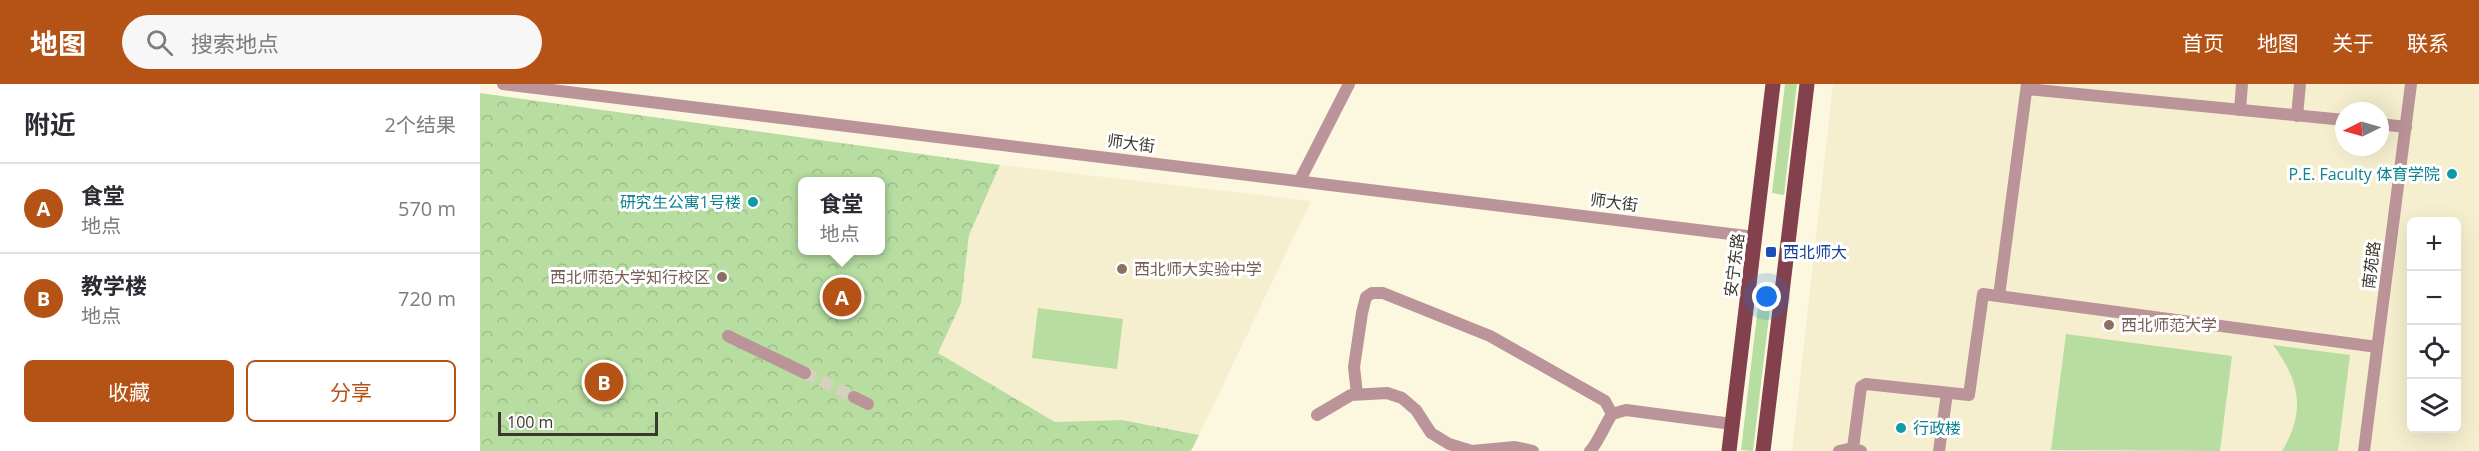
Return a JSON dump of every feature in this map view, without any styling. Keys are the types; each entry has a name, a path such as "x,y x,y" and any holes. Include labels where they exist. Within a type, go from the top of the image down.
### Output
{"main road":[{"name":"安宁东路","path":"1729,451 1773,84"},
{"path":"1763,451 1807,84"}],"street":[{"name":"师大街","path":"503,84 1755,237"},
{"path":"1300,180 1349,84"},
{"path":"2240,110 2242,84"},
{"path":"2297,116 2300,84"},
{"name":"南苑路","path":"2364,451 2412,84"},
{"path":"1999,297 2027,86 2335,119"},
{"path":"2389,125 2406,127"},
{"path":"1358,394 1354,368 1362,313 1366,297 1372,293 1383,293 1490,336 1605,401 1612,414"},
{"path":"1839,451 1857,450 1861,387 1866,384 1969,395 1983,294 2377,347"},
{"path":"728,336 805,373"},
{"path":"1317,416 1358,394 1387,393 1402,398 1416,410 1431,433 1449,444 1472,451 1515,447 1533,451"},
{"path":"1939,451 1947,393"},
{"path":"854,397 868,404"},
{"path":"1590,451 1612,414 1626,410 1732,424"}],"shaded area":[{"name":"西北师范大学","path":"1833,84 2479,84 2479,451 1792,451"},
{"name":"西北师大实验中学","path":"1000,165 1311,201 1199,435 1122,420 1055,422 937,353 961,303 969,235"}],"green space":[{"path":"1785,84 1797,84 1784,195 1772,193"},
{"name":"西北师范大学知行校区","path":"480,93 1000,165 969,235 961,303 938,353 1055,422 1122,420 1199,435 1191,451 480,451"},
{"path":"1758,307 1770,308 1753,451 1741,450"},
{"path":"1038,308 1123,319 1117,369 1032,358"},
{"path":"2066,334 2232,356 2220,451 2051,450"},
{"path":"2273,345 2350,355 2338,451 2282,451 2295,423 2297,397 2289,371"}],"tunnel":[{"path":"805,373 854,397"}],"place":[{"name":"P.E. Faculty 体育学院","path":"2452,174"},
{"name":"研究生公寓1号楼","path":"753,202"},
{"name":"西北师大","path":"1771,252"},
{"name":"西北师大实验中学","path":"1122,269"},
{"name":"西北师范大学知行校区","path":"722,277"},
{"name":"食堂","path":"842,297"},
{"name":"西北师范大学","path":"2109,325"},
{"name":"教学楼","path":"604,382"},
{"name":"行政楼","path":"1901,428"}]}
